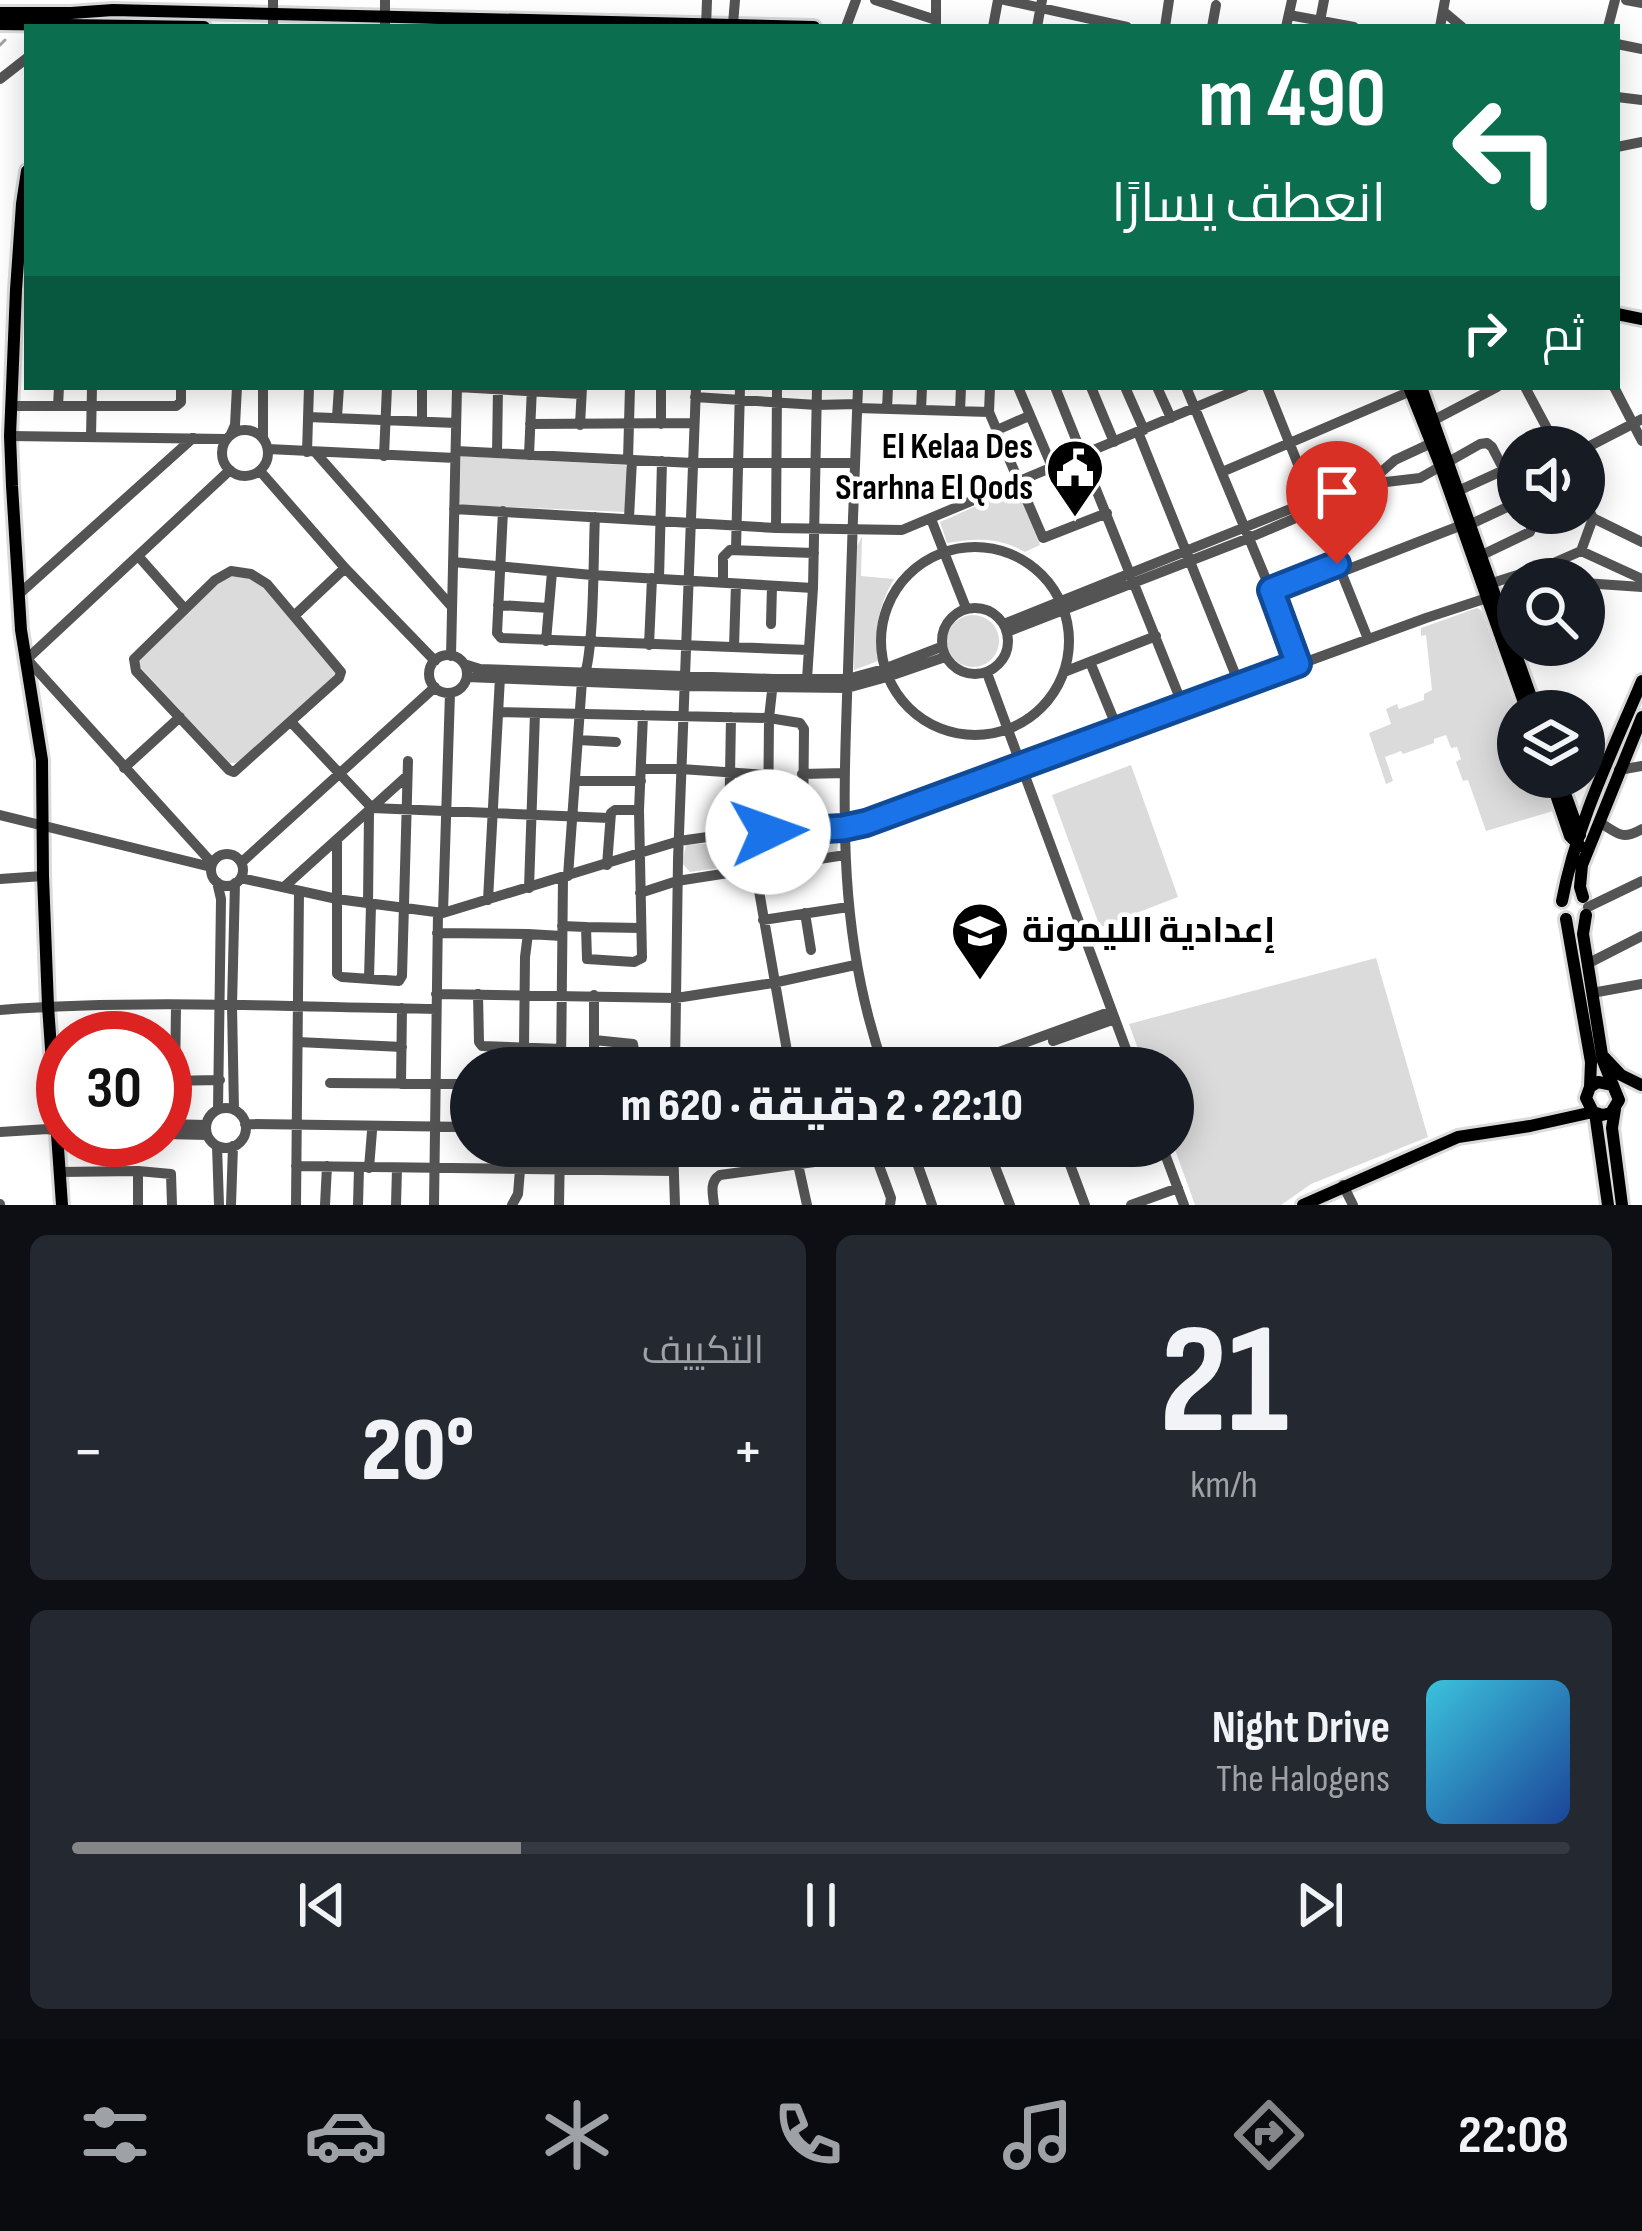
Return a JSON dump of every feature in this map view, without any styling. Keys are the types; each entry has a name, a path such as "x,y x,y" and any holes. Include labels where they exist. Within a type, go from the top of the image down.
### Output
{"main road":[{"path":"0,13 70,23 95,4 248,20 273,14 385,22 626,24"},
{"path":"0,24 104,24"},
{"path":"24,223 10,436 19,594 41,746 49,1011"},
{"path":"1415,390 1434,420 1436,441"},
{"path":"1415,390 1467,524 1521,690"},
{"path":"1445,465 1460,490 1467,524 1528,690"},
{"path":"1608,1205 1594,1113 1587,1104 1591,1062 1566,919 1560,909 1567,874 1642,681"},
{"path":"1581,840 1599,822 1642,717"},
{"path":"1560,798 1581,840"},
{"path":"1566,798 1581,840 1583,934 1601,1052 1615,1095 1612,1128 1622,1205"},
{"path":"1562,901 1571,895 1586,907"},
{"path":"1566,919 1577,922 1586,907"},
{"path":"1601,1052 1611,1067 1642,1086"},
{"path":"1565,1117 1598,1082 1615,1095"},
{"path":"1303,1205 1458,1137 1607,1114 1615,1095 1642,1086"},
{"path":"1565,1117 1594,1134 1601,1149"},
{"path":"60,1167 62,1205"}],"street":[{"path":"385,0 385,22"},
{"path":"733,24 735,0"},
{"path":"875,0 936,23 936,0"},
{"path":"1001,0 1042,4 1113,24"},
{"path":"1292,0 1288,21 1326,23 1324,0"},
{"path":"1626,0 1642,3"},
{"path":"1213,24 1216,5"},
{"path":"0,80 24,60"},
{"path":"58,406 59,390"},
{"path":"91,437 92,390"},
{"path":"11,406 176,406 181,390"},
{"path":"237,390 235,425 222,455 230,470 244,476 260,471 268,459 263,390"},
{"path":"309,390 311,452 452,607"},
{"path":"338,417 339,390"},
{"path":"384,456 387,390"},
{"path":"422,390 422,421"},
{"path":"457,390 451,656 466,670 500,677 585,677"},
{"path":"497,453 498,390"},
{"path":"530,455 532,390 581,391 580,425"},
{"path":"629,518 630,390"},
{"path":"661,390 661,424"},
{"path":"776,528 777,390"},
{"path":"807,679 817,390"},
{"path":"858,390 843,828 855,965 877,1047"},
{"path":"887,409 888,390"},
{"path":"921,410 922,390"},
{"path":"960,411 961,390"},
{"path":"990,390 988,412 1043,538 1108,513"},
{"path":"1019,390 1053,469"},
{"path":"1056,390 1184,706"},
{"path":"1094,390 1114,442"},
{"path":"1126,390 1240,686"},
{"path":"1157,390 1171,418"},
{"path":"1187,390 1298,664"},
{"path":"454,509 776,528 902,530 1195,408 1226,390"},
{"path":"1268,390 1368,639"},
{"path":"1222,472 1409,390"},
{"path":"1434,420 1491,390"},
{"path":"1527,390 1546,426"},
{"path":"1616,390 1637,422 1642,441"},
{"path":"675,1047 695,392 740,393 777,403 988,412"},
{"path":"736,549 740,393"},
{"path":"997,430 1029,416"},
{"path":"308,417 456,423"},
{"path":"1605,438 1637,422"},
{"path":"530,424 694,423"},
{"path":"10,436 193,438 229,437 250,430 266,444 384,456 497,453 694,463 855,463"},
{"path":"19,594 193,438"},
{"path":"1006,628 1314,504 1436,441"},
{"path":"1314,504 1410,481 1480,444 1486,443 1497,460"},
{"path":"649,645 662,461"},
{"path":"1386,467 1391,482"},
{"path":"230,470 26,658 212,865 221,899 234,1110 245,1128"},
{"path":"260,471 435,661"},
{"path":"1460,490 1497,473"},
{"path":"1271,590 1467,524 1497,509"},
{"path":"503,511 499,637 809,650"},
{"path":"562,1047 565,877 590,643 595,517"},
{"path":"931,519 966,608"},
{"path":"1605,524 1642,542"},
{"path":"1482,555 1527,534"},
{"path":"1563,558 1581,551 1587,534"},
{"path":"980,546 1015,555 1033,566 1062,605 1069,651 1064,672 1051,696 1032,716 1008,730 960,735 937,728 908,707 886,673 880,640 885,612 908,575 943,551 980,546"},
{"path":"734,647 730,583 723,557 727,551 814,553"},
{"path":"1581,551 1642,583"},
{"path":"140,556 185,608"},
{"path":"453,562 813,588"},
{"path":"294,616 345,568"},
{"path":"238,571 262,580 341,672 234,772 133,665 185,608 220,576 238,571"},
{"path":"546,641 552,572"},
{"path":"1605,583 1642,583"},
{"path":"771,625 772,586"},
{"path":"217,882 284,887 370,905 440,913 679,842 866,823 1497,588"},
{"path":"498,605 549,608"},
{"path":"966,608 994,613 1006,628 1005,656 986,673 963,673 943,652 941,634 946,623 966,608"},
{"path":"1064,672 1156,637"},
{"path":"466,670 847,683 943,652"},
{"path":"435,687 430,671 435,661 451,656"},
{"path":"1090,662 1118,730"},
{"path":"435,687 450,693 461,688 466,670"},
{"path":"986,673 1125,1047"},
{"path":"488,900 500,677"},
{"path":"773,683 807,679 847,683"},
{"path":"768,832 773,683"},
{"path":"218,1109 242,862 435,687"},
{"path":"434,1205 437,933 450,693"},
{"path":"498,712 769,718 800,723 804,729 803,831"},
{"path":"529,888 536,712"},
{"path":"586,927 587,959 634,962 641,958 643,715"},
{"path":"124,768 180,717"},
{"path":"729,834 731,717"},
{"path":"291,722 371,809 369,979"},
{"path":"578,740 616,742"},
{"path":"337,840 337,974 401,979 408,761"},
{"path":"1619,770 1642,766"},
{"path":"575,781 681,769 767,775"},
{"path":"802,774 845,773"},
{"path":"284,887 407,776"},
{"path":"371,809 609,818"},
{"path":"607,865 609,818 615,810 639,810"},
{"path":"0,815 212,865"},
{"path":"1599,822 1622,836 1642,829"},
{"path":"212,865 224,854 242,862"},
{"path":"640,893 677,881 845,855"},
{"path":"755,868 786,1047"},
{"path":"0,879 43,876"},
{"path":"1586,907 1642,880"},
{"path":"296,1205 299,891"},
{"path":"763,920 848,907"},
{"path":"805,914 811,950"},
{"path":"437,933 640,928"},
{"path":"524,1047 528,934"},
{"path":"1587,964 1642,937"},
{"path":"436,994 676,998 855,965"},
{"path":"394,981 401,1084"},
{"path":"1592,993 1641,984 1642,999"},
{"path":"478,994 479,1044 485,1047"},
{"path":"594,995 594,1047"},
{"path":"0,1010 48,1006 436,1009"},
{"path":"176,1006 176,1011"},
{"path":"1028,1047 1113,1015"},
{"path":"594,1040 634,1047"},
{"path":"1023,1047 1046,1040"},
{"path":"298,1042 401,1047"},
{"path":"192,1080 220,1079"},
{"path":"330,1084 450,1084"},
{"path":"206,1130 212,1113 234,1110"},
{"path":"192,1128 206,1130 217,1146 219,1205"},
{"path":"245,1128 450,1129"},
{"path":"217,1146 233,1147 245,1128"},
{"path":"297,1128 436,1128"},
{"path":"0,1132 36,1130"},
{"path":"192,1131 206,1130"},
{"path":"358,1205 372,1131"},
{"path":"231,1205 233,1147"},
{"path":"296,1166 674,1171"},
{"path":"326,1205 327,1166"},
{"path":"559,1205 560,1167"},
{"path":"674,1167 675,1205"},
{"path":"714,1205 712,1188 720,1175 782,1167"},
{"path":"798,1167 807,1205"},
{"path":"879,1167 890,1205"},
{"path":"918,1167 932,1205"},
{"path":"995,1167 1010,1205"},
{"path":"1071,1167 1085,1205"},
{"path":"1170,1167 1184,1205"},
{"path":"396,1205 397,1168"},
{"path":"512,1205 520,1170"},
{"path":"138,1171 138,1205"},
{"path":"60,1172 171,1174 172,1205"},
{"path":"1343,1185 1353,1205"},
{"path":"1131,1205 1178,1188"}],"shaded area":[{"path":"461,456 625,465 626,512 462,505"},
{"path":"1017,488 1040,545 1025,552 987,540 947,543 940,522"},
{"path":"862,537 861,576 894,579 878,618 878,661 854,670 856,548"},
{"path":"230,576 262,585 335,670 335,677 236,763 229,763 138,665 138,659 215,582"},
{"path":"1477,608 1482,611 1497,666 1501,666 1510,690 1497,690 1497,798 1548,798 1553,811 1486,831 1468,780 1463,781 1456,762 1461,759 1457,747 1451,748 1446,735 1385,757 1393,781 1386,784 1369,733 1391,724 1386,709 1424,700 1424,694 1432,690 1426,635 1421,636 1421,628"},
{"path":"973,615 992,622 999,641 992,660 973,667 954,660 947,641 954,622"},
{"path":"1131,765 1178,897 1100,927 1052,795"},
{"path":"836,835 837,851 690,872 682,863 686,845"},
{"path":"1376,958 1428,1137 1311,1184 1281,1205 1195,1205 1181,1167 1194,1167 1194,1047 1137,1047 1129,1024"}],"waterway":[{"path":"0,45 5,40"}],"place":[{"name":"El Kelaa Des Srarhna El Qods","path":"1075,519"},
{"name":"إعدادية الليمونة","path":"980,982"}],"route":[{"path":"768,832 866,823 1298,664 1271,590 1337,564"}]}
